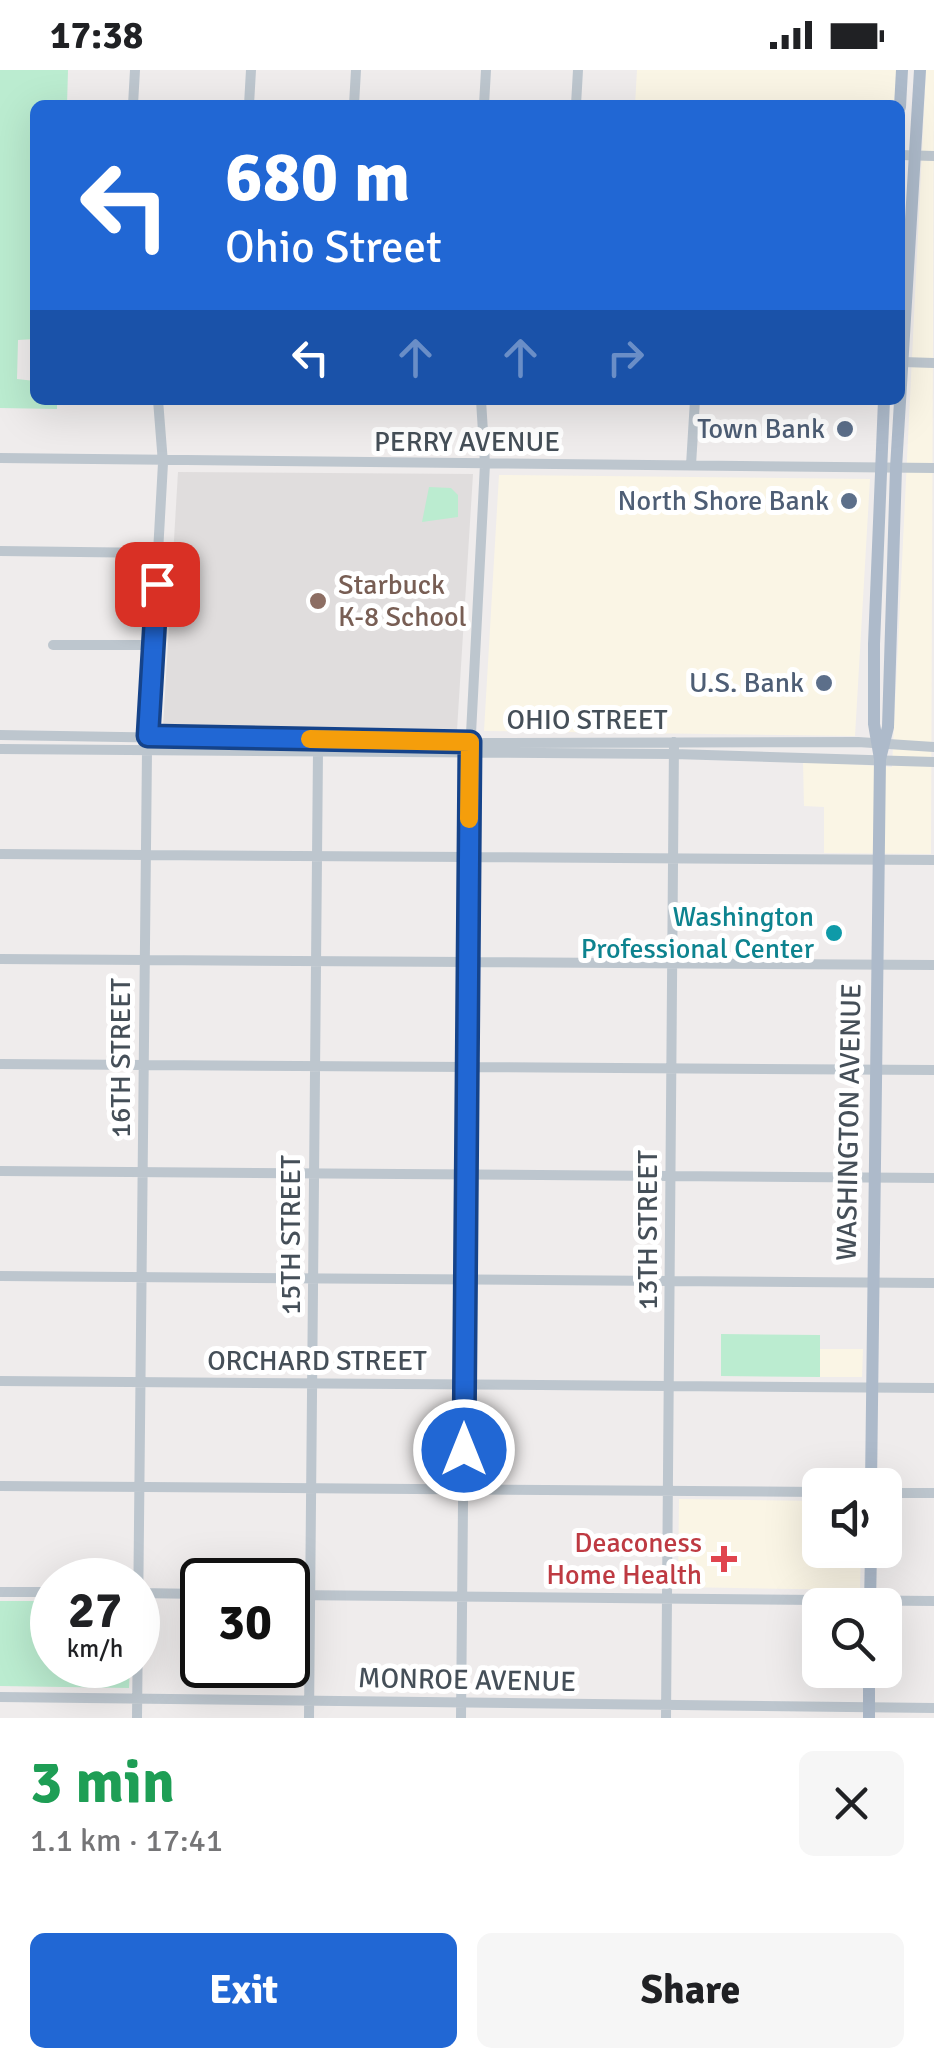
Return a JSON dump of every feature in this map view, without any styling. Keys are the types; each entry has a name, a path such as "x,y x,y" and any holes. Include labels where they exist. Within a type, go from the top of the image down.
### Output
{"main road":[{"path":"900,100 902,70"},
{"name":"WASHINGTON AVENUE","path":"905,328 920,70"},
{"path":"886,405 889,460 896,468"},
{"name":"WASHINGTON AVENUE","path":"881,744 876,546 886,405"},
{"name":"WASHINGTON AVENUE","path":"871,1468 880,759 891,658 900,405"},
{"path":"880,467 888,480 887,527 893,551"},
{"path":"876,546 884,551 883,580 892,617"},
{"path":"876,595 884,625 885,654 891,658"}],"street":[{"path":"133,100 135,70"},
{"path":"249,100 251,70"},
{"path":"354,100 356,70"},
{"path":"484,100 486,70"},
{"path":"576,100 578,70"},
{"path":"905,155 934,156"},
{"path":"905,362 934,362"},
{"name":"16TH STREET","path":"139,1558 147,750 164,463 158,405"},
{"path":"460,1718 468,857 485,464 482,405"},
{"path":"691,465 695,405"},
{"name":"PERRY AVENUE","path":"0,458 164,463 934,468"},
{"path":"0,551 159,553"},
{"path":"53,645 153,645"},
{"name":"OHIO STREET","path":"0,735 391,740 470,747"},
{"path":"384,752 391,740"},
{"name":"OHIO STREET","path":"0,749 384,752 470,747 934,747"},
{"name":"OHIO STREET","path":"674,748 934,762"},
{"name":"13TH STREET","path":"666,1718 674,748"},
{"name":"15TH STREET","path":"310,1595 318,752"},
{"path":"0,854 934,860"},
{"path":"0,959 934,965"},
{"path":"0,1064 934,1070"},
{"path":"0,1171 934,1178"},
{"path":"0,1276 934,1284"},
{"name":"ORCHARD STREET","path":"0,1381 934,1388"},
{"path":"0,1486 802,1492"},
{"path":"902,1493 934,1493"},
{"path":"0,1592 30,1592"},
{"path":"310,1595 802,1602"},
{"path":"902,1602 934,1602"},
{"name":"16TH STREET","path":"138,1688 138,1718"},
{"name":"15TH STREET","path":"309,1688 309,1718"},
{"name":"MONROE AVENUE","path":"0,1698 666,1705 869,1712 934,1708"}],"shaded area":[{"path":"637,70 897,70 894,100 635,100"},
{"path":"926,70 934,70 931,854 824,853 824,807 804,806 803,761 892,767"},
{"name":"Starbuck K-8 School","path":"178,472 473,474 457,730 163,727"},
{"path":"499,475 870,479 855,736 484,731"},
{"path":"820,1349 863,1349 862,1377 820,1377"},
{"path":"679,1499 802,1501 802,1568 861,1568 860,1588 678,1587"}],"green space":[{"path":"0,70 68,70 67,100 30,100 30,339 18,340 17,379 30,380 30,405 57,405 57,409 0,408"},
{"path":"429,487 451,488 458,495 458,517 422,522"},
{"path":"721,1334 820,1335 820,1377 721,1376"},
{"path":"0,1601 30,1601 30,1686 0,1686"}],"slow traffic":[{"path":"310,739 470,742 469,819"}],"place":[{"name":"Town Bank","path":"845,429"},
{"name":"North Shore Bank","path":"849,501"},
{"name":"Starbuck K-8 School","path":"318,601"},
{"name":"U.S. Bank","path":"824,683"},
{"name":"Washington Professional Center","path":"834,933"},
{"name":"Deaconess Home Health","path":"724,1559"}],"route":[{"path":"157,584 148,736 470,742 464,1450"}]}
